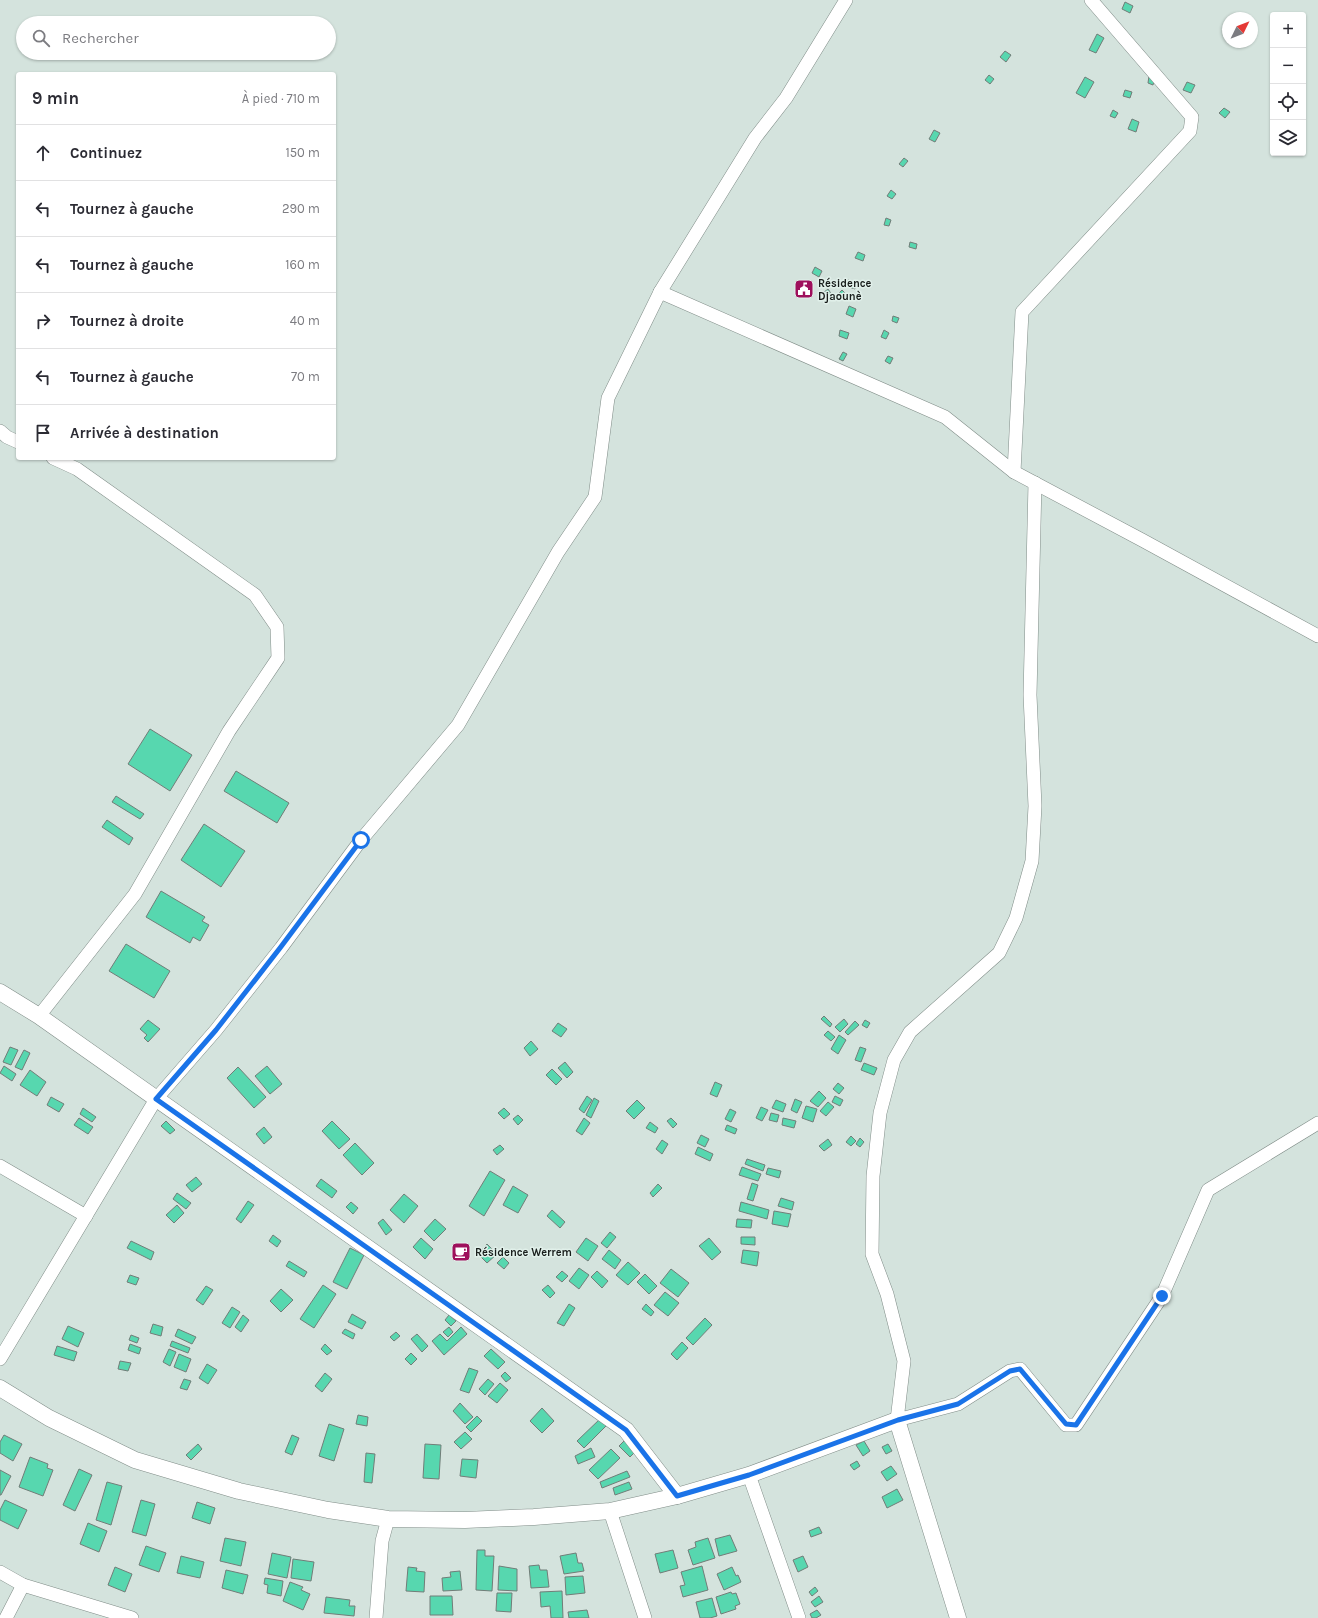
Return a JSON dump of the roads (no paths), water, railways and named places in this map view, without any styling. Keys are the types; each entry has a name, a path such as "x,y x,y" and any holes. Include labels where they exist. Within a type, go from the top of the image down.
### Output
{"street":[{"path":"0,1358 156,1099 216,1030 361,840 458,725 558,552 595,497 608,398 660,292 755,138 786,98 846,0"},
{"path":"1014,472 1022,312 1190,131 1192,117 1091,0"},
{"path":"660,292 945,417 1014,472 1318,636"},
{"path":"0,431 7,438 16,441"},
{"path":"39,1016 135,894 229,731 278,658 277,627 255,595 76,469 57,460"},
{"path":"958,1618 898,1420 904,1361 887,1294 872,1254 873,1176 880,1113 894,1060 910,1032 999,953 1016,918 1032,861 1035,806 1030,695 1035,483"},
{"path":"0,992 39,1016 626,1430 677,1496"},
{"path":"0,1388 49,1418 135,1460 239,1491 328,1510 388,1519 465,1520 534,1517 610,1511 677,1496 749,1475 898,1420 958,1404 1010,1371 1020,1369 1066,1424 1076,1425 1162,1296 1208,1190 1318,1123"},
{"path":"0,1166 86,1216"},
{"path":"749,1475 799,1618"},
{"path":"610,1511 645,1618"},
{"path":"376,1618 382,1541 388,1519"},
{"path":"0,1572 23,1586 132,1618"},
{"path":"6,1618 23,1586"}],"place":[{"name":"Résidence Djaounè","path":"804,289"},
{"name":"Résidence Werrem","path":"461,1252"}]}
